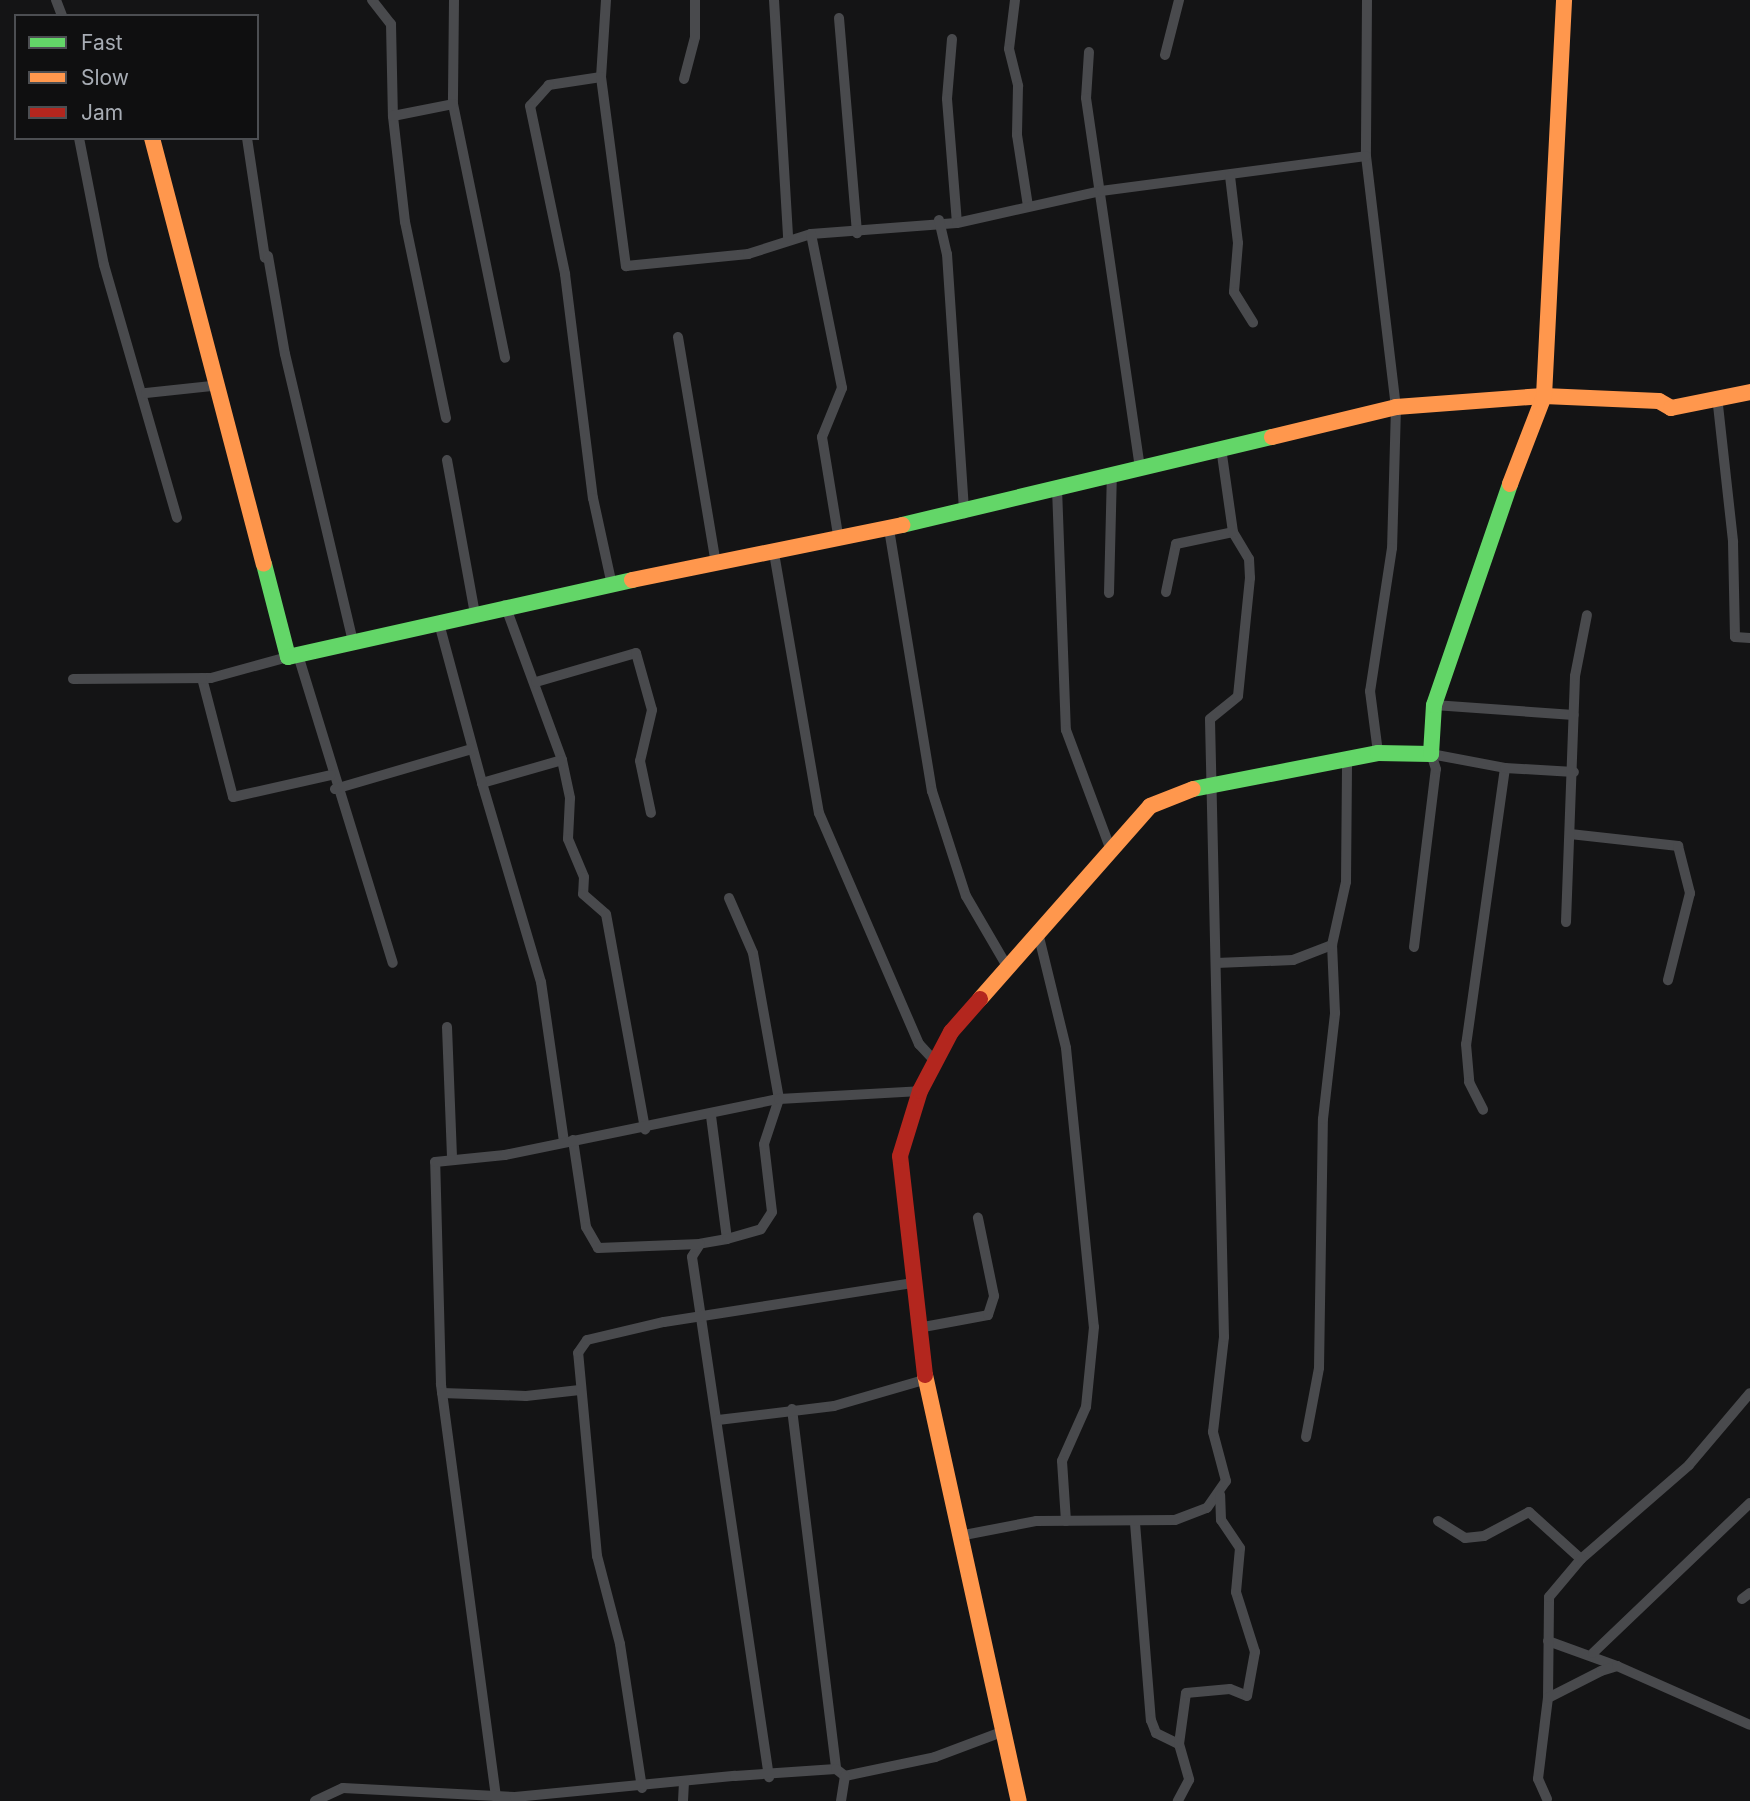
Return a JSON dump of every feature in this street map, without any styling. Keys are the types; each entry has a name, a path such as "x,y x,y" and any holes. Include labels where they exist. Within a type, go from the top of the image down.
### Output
{"street":[{"path":"372,0 391,24 393,116 405,222 446,418"},
{"path":"454,0 453,104 505,358"},
{"path":"606,0 601,77 626,266 748,254 788,238 811,234 857,233 939,220 957,223 1101,191 1366,156"},
{"path":"684,79 695,37 695,0"},
{"path":"774,0 788,238"},
{"path":"1015,0 1009,49 1018,86 1017,135 1028,206"},
{"path":"1165,55 1179,0"},
{"path":"1367,0 1366,156 1396,407 1392,548 1370,691 1378,753"},
{"path":"1414,947 1436,769 1431,754 1434,705 1469,589 1544,396 1564,0"},
{"path":"839,18 857,233"},
{"path":"952,39 947,99 957,223"},
{"path":"1089,52 1086,98 1140,467"},
{"path":"601,77 550,85 530,106 563,262 593,498 612,584"},
{"path":"393,116 453,104"},
{"path":"79,140 104,265 146,393 177,518"},
{"path":"152,140 212,386 293,656 393,963"},
{"path":"247,140 266,257 354,641"},
{"path":"1230,176 1238,243 1234,292 1253,322"},
{"path":"939,220 948,268 964,513"},
{"path":"811,234 842,388 822,438 838,535"},
{"path":"678,337 716,565"},
{"path":"146,393 212,386"},
{"path":"73,679 202,678 354,641 440,627 505,605 774,553 838,535 889,529 964,513 1112,473 1396,407 1544,396 1659,401 1671,408 1717,396 1750,392"},
{"path":"1717,396 1725,441 1735,637 1750,638"},
{"path":"1178,1801 1189,1780 1179,1744 1186,1693 1230,1689 1247,1696 1255,1652 1236,1592 1240,1548 1221,1520 1220,1495 1225,1468 1213,1432 1224,1337 1210,719 1238,696 1250,578 1249,559 1233,532 1221,448"},
{"path":"447,460 475,614"},
{"path":"1110,593 1112,473"},
{"path":"1057,488 1066,730 1109,845"},
{"path":"889,529 932,791 966,896 1008,968"},
{"path":"1166,592 1176,544 1233,532"},
{"path":"774,553 819,813 919,1044 935,1061"},
{"path":"505,605 536,682 562,760 570,798 568,839 584,877 583,894 606,914 645,1129"},
{"path":"1566,922 1574,772 1574,715 1587,615"},
{"path":"440,627 472,749 541,982 586,1227 598,1248 700,1244 727,1239 761,1229 772,1212 764,1144 779,1099 753,953 729,898"},
{"path":"536,682 636,653 652,710 639,761 651,813"},
{"path":"202,678 233,797 331,775"},
{"path":"1434,705 1574,715"},
{"path":"335,789 472,749"},
{"path":"1018,1801 927,1380 912,1283 900,1156 920,1091 935,1061 958,1023 1039,937 1109,845 1150,806 1212,782 1347,762 1378,753 1431,754 1505,768 1574,772"},
{"path":"482,783 562,760"},
{"path":"1306,1437 1319,1368 1316,1269 1335,1013 1332,945 1344,904 1347,762"},
{"path":"1483,1110 1469,1083 1465,1044 1505,768"},
{"path":"1570,834 1678,846 1690,893 1668,980"},
{"path":"1039,937 1066,1048 1094,1327 1086,1407 1062,1461 1066,1521"},
{"path":"1216,963 1293,960 1332,945"},
{"path":"447,1027 452,1158"},
{"path":"496,1797 442,1393 433,1201 435,1162 645,1129 779,1099 920,1091"},
{"path":"711,1116 727,1239"},
{"path":"918,1328 988,1315 994,1296 978,1218"},
{"path":"700,1244 692,1257 703,1315 769,1777"},
{"path":"642,1788 620,1643 597,1556 578,1353 587,1340 703,1315 912,1283"},
{"path":"718,1420 834,1406 927,1380"},
{"path":"442,1393 526,1396 580,1390"},
{"path":"1547,1799 1538,1779 1548,1698 1549,1597 1581,1559 1689,1465 1750,1392"},
{"path":"792,1409 841,1773 841,1801"},
{"path":"959,1536 1066,1521 1135,1522 1191,1516 1220,1495"},
{"path":"1593,1653 1750,1503"},
{"path":"1438,1521 1465,1538 1484,1536 1529,1512 1581,1559"},
{"path":"1135,1522 1152,1725 1179,1744"},
{"path":"1548,1641 1593,1653 1750,1725"},
{"path":"1548,1698 1617,1666"},
{"path":"315,1801 343,1788 528,1799 642,1788 684,1781 841,1773 935,1757 1004,1731"},
{"path":"683,1801 684,1781"}],"traffic: fast":[{"path":"902,525 1272,437"},
{"path":"1193,789 1378,753 1431,754 1434,705 1510,484"},
{"path":"264,564 288,657 632,580"}],"traffic: slow":[{"path":"1510,484 1544,396 1564,0"},
{"path":"153,140 264,564"},
{"path":"1272,437 1396,407 1544,396 1659,401 1671,408 1750,392"},
{"path":"632,580 902,525"},
{"path":"980,999 1150,806 1193,789"},
{"path":"925,1375 1019,1801"}],"traffic: jam":[{"path":"925,1375 900,1156 920,1091 951,1032 980,999"}]}
